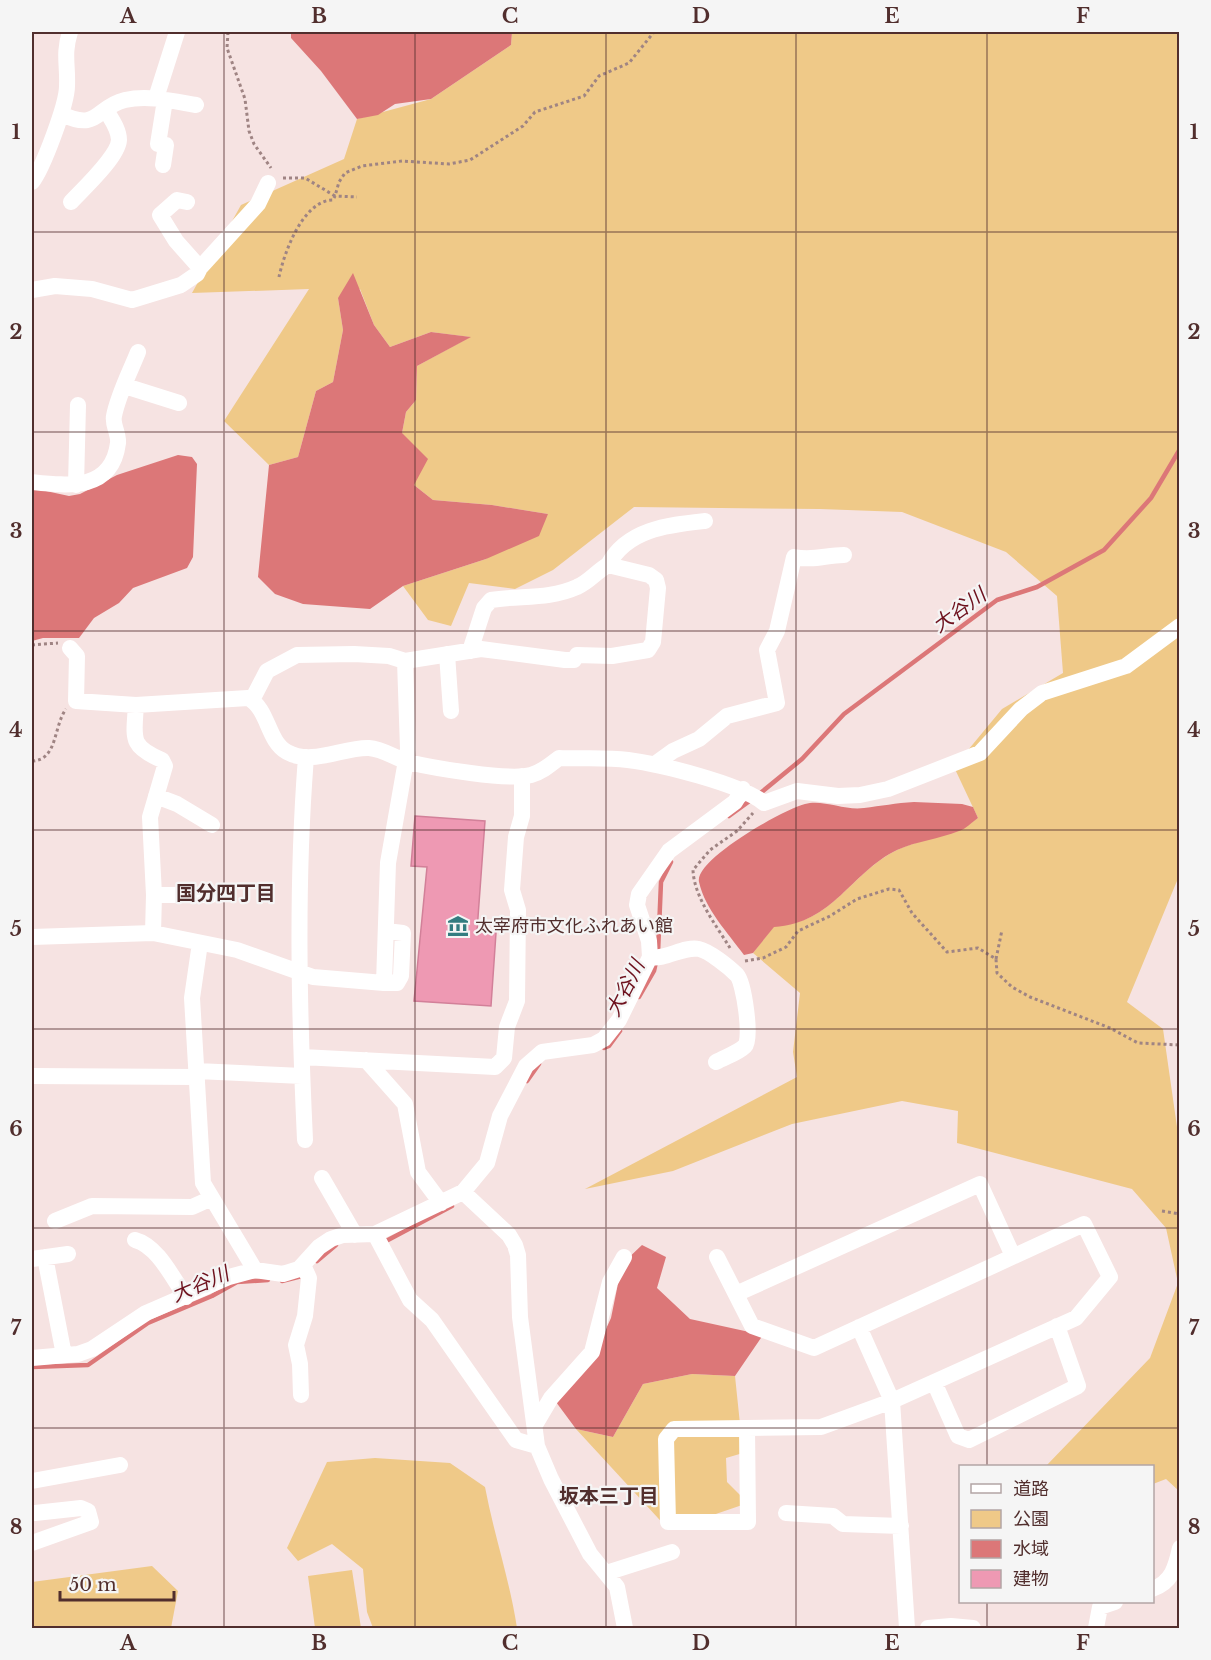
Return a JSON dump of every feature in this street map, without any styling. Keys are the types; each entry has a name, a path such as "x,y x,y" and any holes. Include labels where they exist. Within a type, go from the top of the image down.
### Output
{"street":[{"path":"32,182 61,114 67,85 65,47 70,32"},
{"path":"163,165 166,145 158,144 161,99 177,32"},
{"path":"61,114 83,121 101,115 124,100 161,99 196,105"},
{"path":"71,202 116,151 119,140 117,130 106,110"},
{"path":"32,290 55,286 92,290 132,300 181,285 197,274 258,204 270,180"},
{"path":"187,202 177,200 160,215 176,241 200,268"},
{"path":"32,482 76,484 108,472 116,459 118,439 113,419 138,352"},
{"path":"125,386 179,403"},
{"path":"76,484 78,405"},
{"path":"470,651 484,608 491,600 542,598 575,588 608,565 624,543 654,529 705,521"},
{"path":"655,764 699,739 727,716 777,703 767,650 777,631 794,557 813,561 824,555 844,555"},
{"path":"252,700 267,671 297,655 354,654 389,656 405,661 481,649 574,660 577,655 612,656 648,650 653,642 658,588 656,580 649,575 608,565"},
{"path":"70,648 77,656 76,700 136,705 235,697 252,700 258,704 278,746 288,753 306,757 369,748 406,761 452,770 522,776 547,768 559,758 626,759 655,764 743,789 764,802 797,791 860,795 888,789 943,769 980,753 1021,709 1042,693 1126,666 1179,626"},
{"path":"447,654 451,711"},
{"path":"32,937 153,933 237,950 300,973 384,983 388,863 408,749 405,661"},
{"path":"136,705 135,743 141,751 162,760 165,766 150,817 154,895 153,933"},
{"path":"305,1140 299,1009 299,843 306,757"},
{"path":"302,1057 495,1067 504,1058 507,1027 517,1001 518,910 512,890 516,837 522,816 522,776"},
{"path":"32,1358 92,1349 146,1313 229,1277 255,1270 283,1274 303,1265 319,1247 331,1239 375,1234 463,1192 487,1163 500,1116 526,1066 542,1052 593,1045 604,1039 624,1011 650,957 649,941 638,906 639,894 669,851 735,801 743,789"},
{"path":"156,796 177,804 212,825"},
{"path":"154,895 211,895"},
{"path":"200,943 192,998 203,1183 255,1270"},
{"path":"650,957 661,959 691,949 700,949 737,975 742,984 749,1036 746,1046 716,1062"},
{"path":"504,1058 526,1066"},
{"path":"366,1060 405,1104 418,1172 441,1203"},
{"path":"32,1076 197,1074 302,1076"},
{"path":"322,1178 355,1235"},
{"path":"736,1294 980,1184 1013,1256"},
{"path":"463,1192 509,1235 515,1245 518,1255 520,1317 537,1446 590,1554 617,1587 625,1629"},
{"path":"55,1221 92,1206 192,1207 212,1198"},
{"path":"717,1257 752,1326 814,1348 1084,1224 1110,1277 1076,1318 892,1401 821,1427 747,1428 674,1429 666,1439 668,1522 748,1522 747,1428"},
{"path":"375,1234 410,1300 432,1320 516,1440 537,1446"},
{"path":"135,1240 144,1242 156,1254 186,1297"},
{"path":"64,1355 38,1258 68,1254"},
{"path":"535,1425 551,1398 592,1352 610,1282 624,1257"},
{"path":"301,1395 300,1364 296,1345 304,1316 309,1278 303,1265"},
{"path":"934,1382 958,1436 969,1440 1078,1386 1057,1326"},
{"path":"859,1327 892,1401 907,1629"},
{"path":"32,1481 120,1465"},
{"path":"32,1543 91,1522 88,1511 81,1508 35,1513"},
{"path":"786,1513 833,1516 843,1524 901,1526"},
{"path":"1154,1588 1160,1587 1171,1576 1179,1548"},
{"path":"606,1573 672,1552"},
{"path":"1096,1629 1100,1607 1112,1603"},
{"path":"928,1629 951,1626 973,1629"}],"path":[{"path":"228,32 227,48 245,99 249,131 254,144 271,169 270,180 305,178 335,196 357,197"},
{"path":"279,277 283,260 307,212 317,204 333,200 339,182 345,173 362,166 402,161 449,164 471,160 523,126 535,112 584,96 599,76 629,63 654,32"},
{"path":"32,645 59,643 70,648"},
{"path":"32,761 46,758 63,713 76,700"},
{"path":"734,954 711,918 693,880 693,870 710,850 737,831 754,812 760,799"},
{"path":"742,962 763,958 786,947 798,931 830,916 857,899 890,889 899,890 912,913 947,952 978,948 996,959"},
{"path":"1002,930 996,959 997,973 1012,987 1030,997 1110,1028 1138,1043 1179,1046"},
{"path":"1162,1211 1179,1214"}],"green space":[{"path":"512,32 1179,32 1179,876 1127,1002 1163,1029 1179,1141 1179,1491 1166,1479 1154,1484 1154,1465 1047,1465 1150,1358 1178,1283 1166,1228 1132,1189 957,1143 958,1111 902,1101 792,1124 673,1171 585,1189 797,1077 793,1052 800,993 753,953 774,926 812,917 840,896 866,871 897,850 958,830 978,818 954,767 1002,709 1063,673 1057,596 1006,552 902,512 634,507 553,570 515,589 469,583 451,626 428,620 403,586 486,559 548,514 492,505 433,500 414,485 402,433 406,412 416,400 417,366 470,337 431,332 390,347 374,325 360,289 338,298 343,330 333,382 316,391 298,457 269,465 224,421 309,289 192,293 241,205 344,159 357,119 431,99 511,45"},
{"path":"692,1374 735,1376 743,1453 726,1458 727,1482 748,1503 669,1530 576,1429 613,1437 643,1384"},
{"path":"375,1458 450,1463 485,1487 517,1628 373,1628 367,1612 363,1569 332,1544 298,1561 287,1548 327,1462"},
{"path":"152,1566 178,1591 171,1628 32,1628 32,1582"},
{"path":"352,1570 361,1628 315,1628 308,1576"}],"water":[{"path":"291,32 512,32 511,45 431,99 395,104 378,115 357,119 321,71 291,38"},
{"path":"353,273 374,325 390,347 431,332 471,337 417,366 416,400 406,412 402,433 428,459 414,485 433,500 492,505 548,514 539,536 486,559 403,586 370,609 303,604 275,594 258,577 269,465 298,457 316,391 333,382 343,330 338,298"},
{"path":"178,455 192,457 197,464 193,557 187,568 133,588 119,603 94,618 79,638 43,638 32,641 32,488 69,496 80,494 117,475"},
{"path":"914,802 962,804 973,807 978,818 962,830 897,850 866,871 840,896 812,917 774,927 753,953 744,955 706,902 699,882 701,873 710,861 742,837 779,815 812,803 857,808"},
{"path":"642,1245 666,1257 657,1288 690,1319 763,1335 735,1376 692,1374 643,1384 613,1437 576,1429 556,1402 589,1366 611,1318 622,1264"}],"building":[{"path":"415,816 485,821 477,931 496,933 491,1006 414,1001 427,867 411,866"}],"waterway":[{"name":"大谷川","path":"758,795 802,759 844,714 997,600 1037,587 1104,550 1151,498 1180,449"},
{"name":"大谷川","path":"729,816 751,800"},
{"name":"大谷川","path":"658,953 661,882 671,862"},
{"name":"大谷川","path":"639,997 654,971 656,962"},
{"name":"大谷川","path":"604,1048 609,1046 620,1031"},
{"name":"大谷川","path":"527,1081 539,1064"},
{"name":"大谷川","path":"382,1241 452,1206"},
{"name":"大谷川","path":"317,1261 336,1245"},
{"name":"大谷川","path":"282,1281 302,1276"},
{"name":"大谷川","path":"32,1367 88,1365 148,1323 212,1296 237,1282 268,1280"}],"place":[{"name":"太宰府市文化ふれあい館","path":"458,926"}],"district":[{"name":"国分四丁目","path":"226,893"},
{"name":"坂本三丁目","path":"609,1496"}]}
